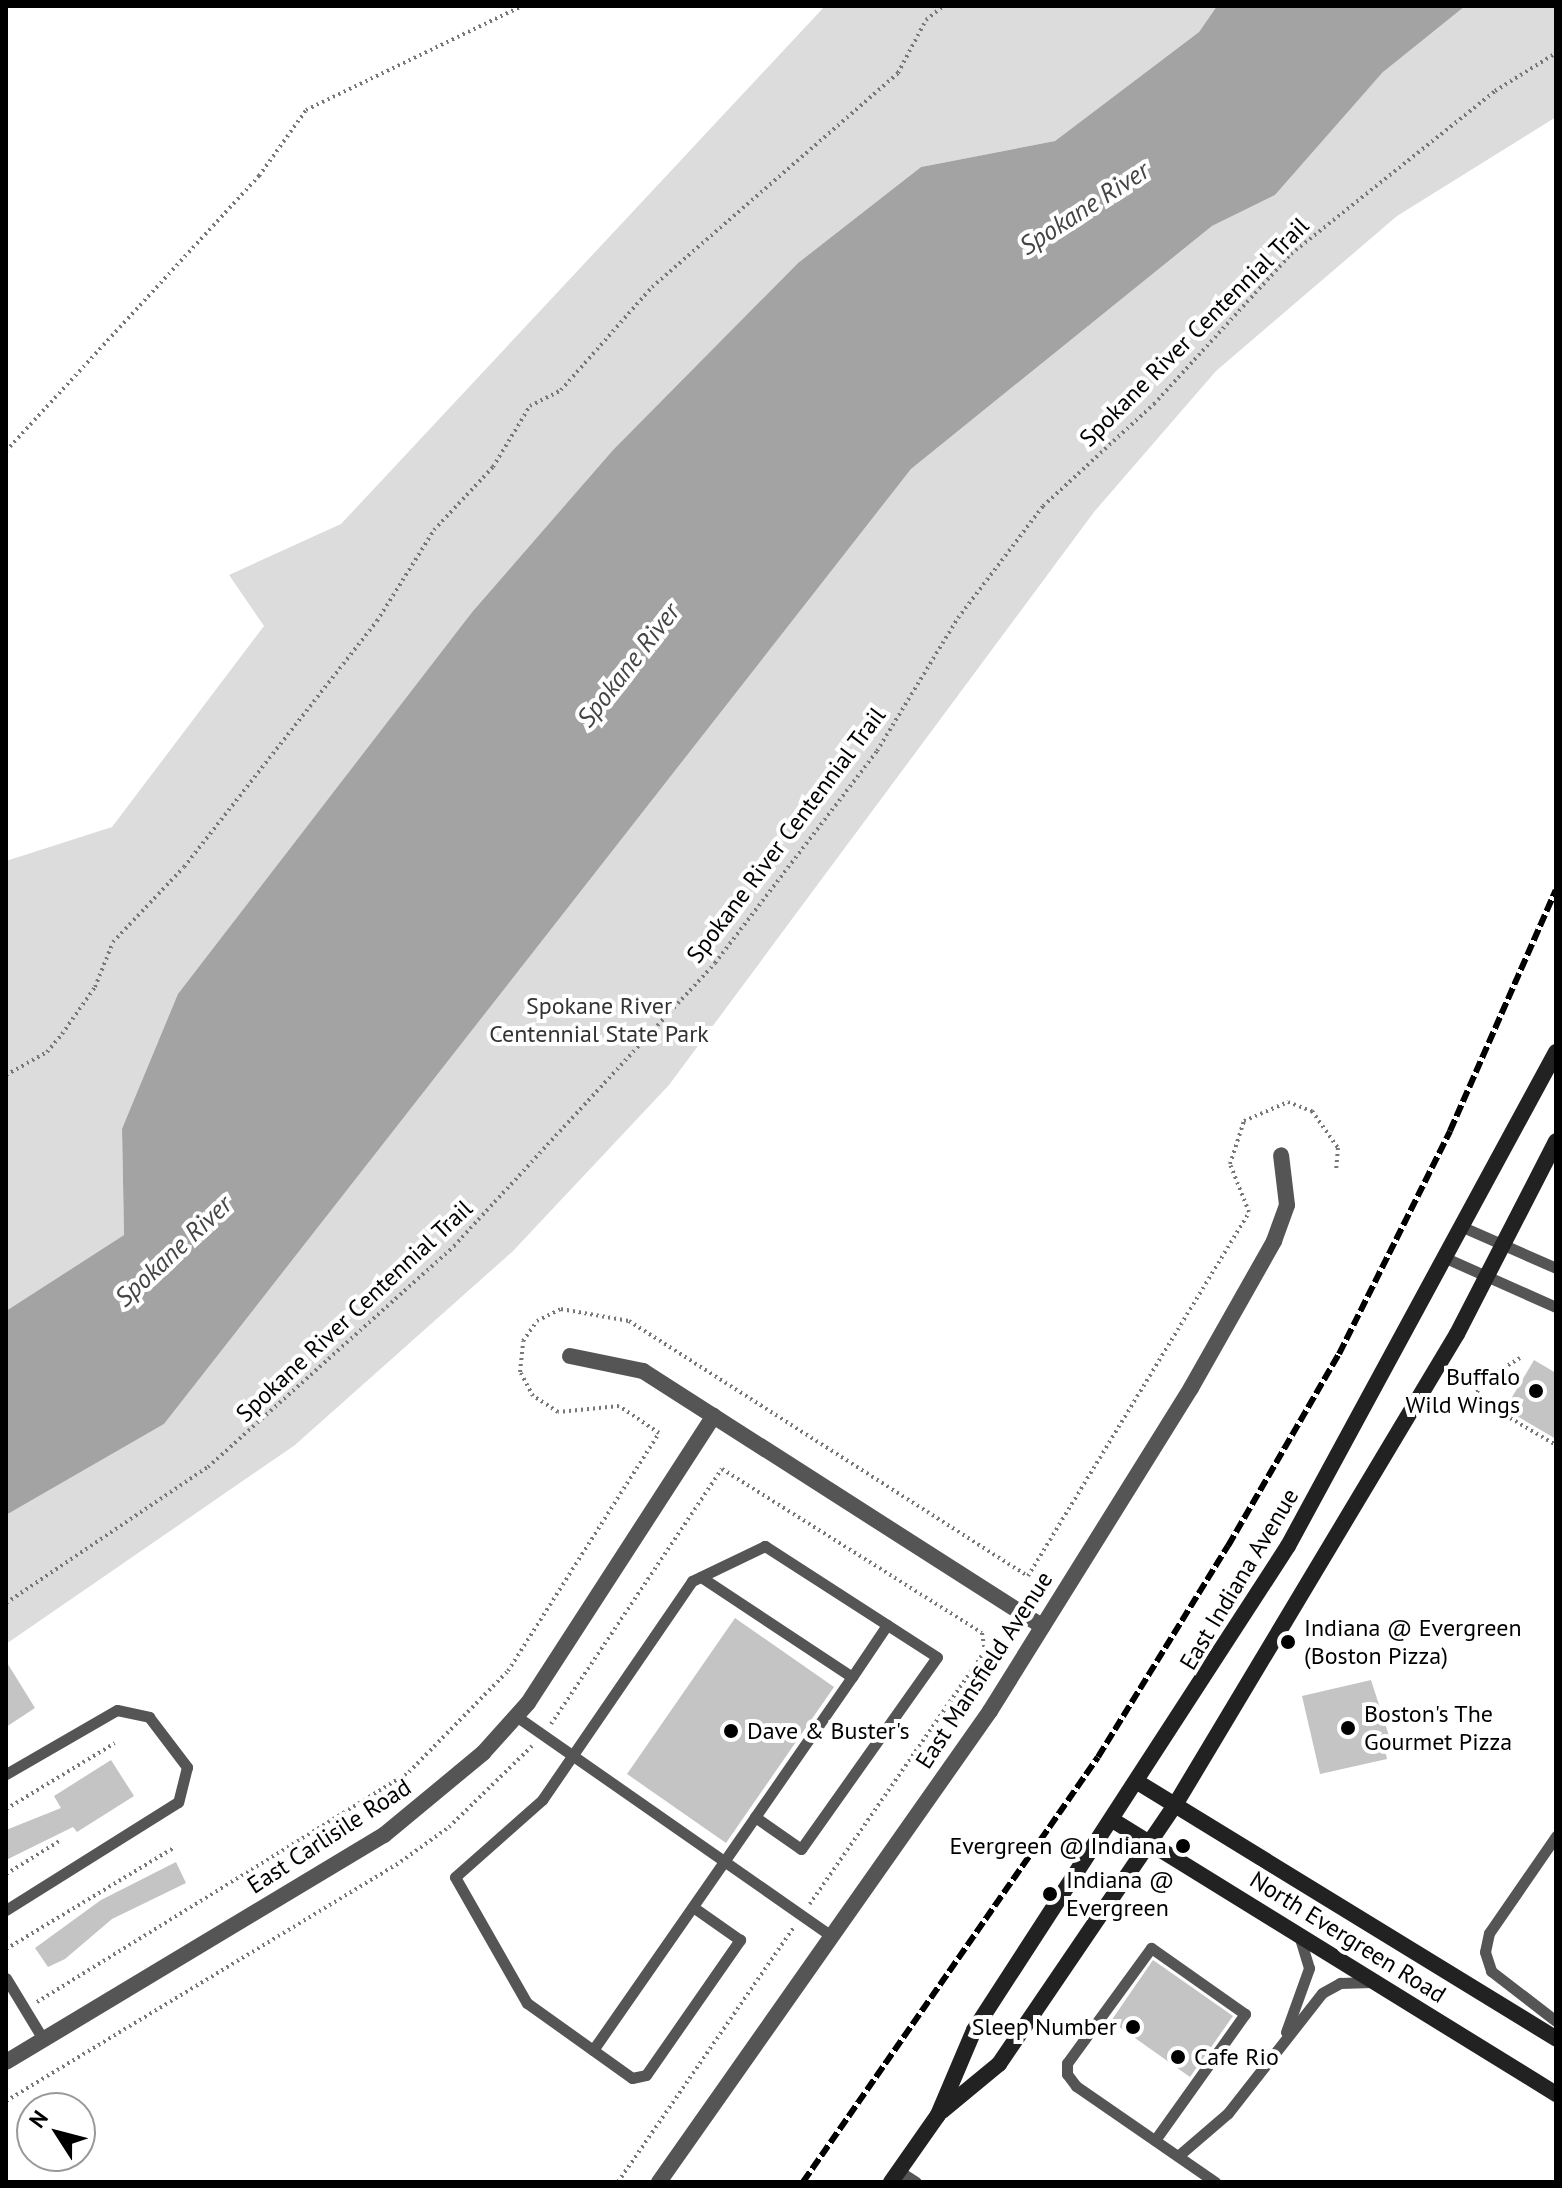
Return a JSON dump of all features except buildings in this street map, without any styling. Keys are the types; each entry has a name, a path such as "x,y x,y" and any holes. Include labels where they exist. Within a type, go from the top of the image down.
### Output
{"main road":[{"name":"East Indiana Avenue","path":"895,2176 938,2115 974,2030 1139,1783 1288,1546 1465,1228 1556,1052"},
{"name":"East Indiana Avenue","path":"938,2115 999,2064 1175,1805 1487,1278 1556,1141"},
{"name":"North Evergreen Road","path":"1139,1783 1556,2039"},
{"name":"North Evergreen Road","path":"1114,1821 1556,2094"}],"street":[{"name":"East Mansfield Avenue","path":"659,2182 1042,1626 1274,1241 1287,1205 1281,1155"},
{"path":"570,1356 643,1371 1042,1626"},
{"name":"East Carlisile Road","path":"6,2062 384,1835 516,1716 714,1416"}],"lane":[{"path":"1465,1228 1556,1268"},
{"path":"1448,1259 1556,1307"},
{"path":"693,1907 740,1940 646,2075 632,2078 527,2003 455,1877 512,1831 577,1756 701,1577 765,1546 937,1657 801,1849 755,1817"},
{"path":"701,1577 852,1677"},
{"path":"593,2050 887,1625"},
{"path":"6,1774 117,1710 149,1717 187,1767 178,1802 6,1910"},
{"path":"516,1716 544,1732 726,1859 831,1936"},
{"path":"1556,1836 1489,1933 1485,1952 1491,1971 1556,2021"},
{"path":"1286,2034 1309,1968 1298,1935"},
{"path":"1155,2140 1245,2014 1243,2006 1151,1948 1067,2063 1076,2086 1215,2182"},
{"path":"6,1978 43,2039"},
{"path":"1178,2156 1228,2113 1286,2034 1331,1986 1374,1982"},
{"path":"895,2176 916,2182"}],"path":[{"path":"6,451 259,176 306,110 522,6"},
{"path":"6,1075 54,1043 95,987 113,942 184,867 377,621 434,530 493,467 530,406 561,390 652,287 778,174 815,152 898,73 926,20 943,6"},
{"name":"Spokane River Centennial Trail","path":"6,1603 208,1467 454,1246 715,963 877,751 958,618 1043,506 1154,404 1291,254 1361,193 1435,146 1495,91 1556,53"},
{"path":"25,2010 409,1772 508,1671 659,1433 619,1406 558,1412 533,1396 520,1372 523,1341 537,1321 561,1309 629,1321 1028,1576 1249,1212 1230,1164 1244,1121 1288,1102 1312,1111 1338,1148 1336,1170"},
{"path":"1520,1358 1484,1380 1474,1397 1556,1445"},
{"path":"6,2101 396,1865 449,1827 544,1732 722,1469 982,1633 985,1651 618,2182"},
{"path":"6,1809 115,1743"},
{"path":"6,1874 61,1840"},
{"path":"6,1949 175,1847"}],"green space":[{"path":"825,6 1217,6 1199,32 1055,141 921,167 798,263 613,450 473,611 362,763 122,1129 124,1235 6,1311 6,861 112,827 264,626 229,575 341,524"},
{"name":"Spokane River Centennial State Park","path":"1556,6 1556,117 1397,216 1216,371 1094,512 669,1085 513,1251 295,1445 6,1644 6,1515 164,1424 911,469 1212,226 1275,195 1383,72 1458,8"}],"water":[{"name":"Spokane River","path":"1217,6 1465,6 1383,72 1275,195 1212,226 911,469 164,1424 6,1515 6,1311 124,1235 122,1129 178,994 473,611 613,450 798,263 921,167 1055,141 1199,32"}],"railway":[{"path":"803,2182 1098,1757 1228,1546 1339,1354 1450,1131 1556,890"}],"place":[{"name":"Buffalo Wild Wings","path":"1536,1391"},
{"name":"Indiana @ Evergreen (Boston Pizza)","path":"1288,1642"},
{"name":"Boston's The Gourmet Pizza","path":"1348,1728"},
{"name":"Dave & Buster's","path":"731,1731"},
{"name":"Evergreen @ Indiana","path":"1183,1846"},
{"name":"Indiana @ Evergreen","path":"1050,1894"},
{"name":"Sleep Number","path":"1133,2027"},
{"name":"Cafe Rio","path":"1178,2057"}]}
